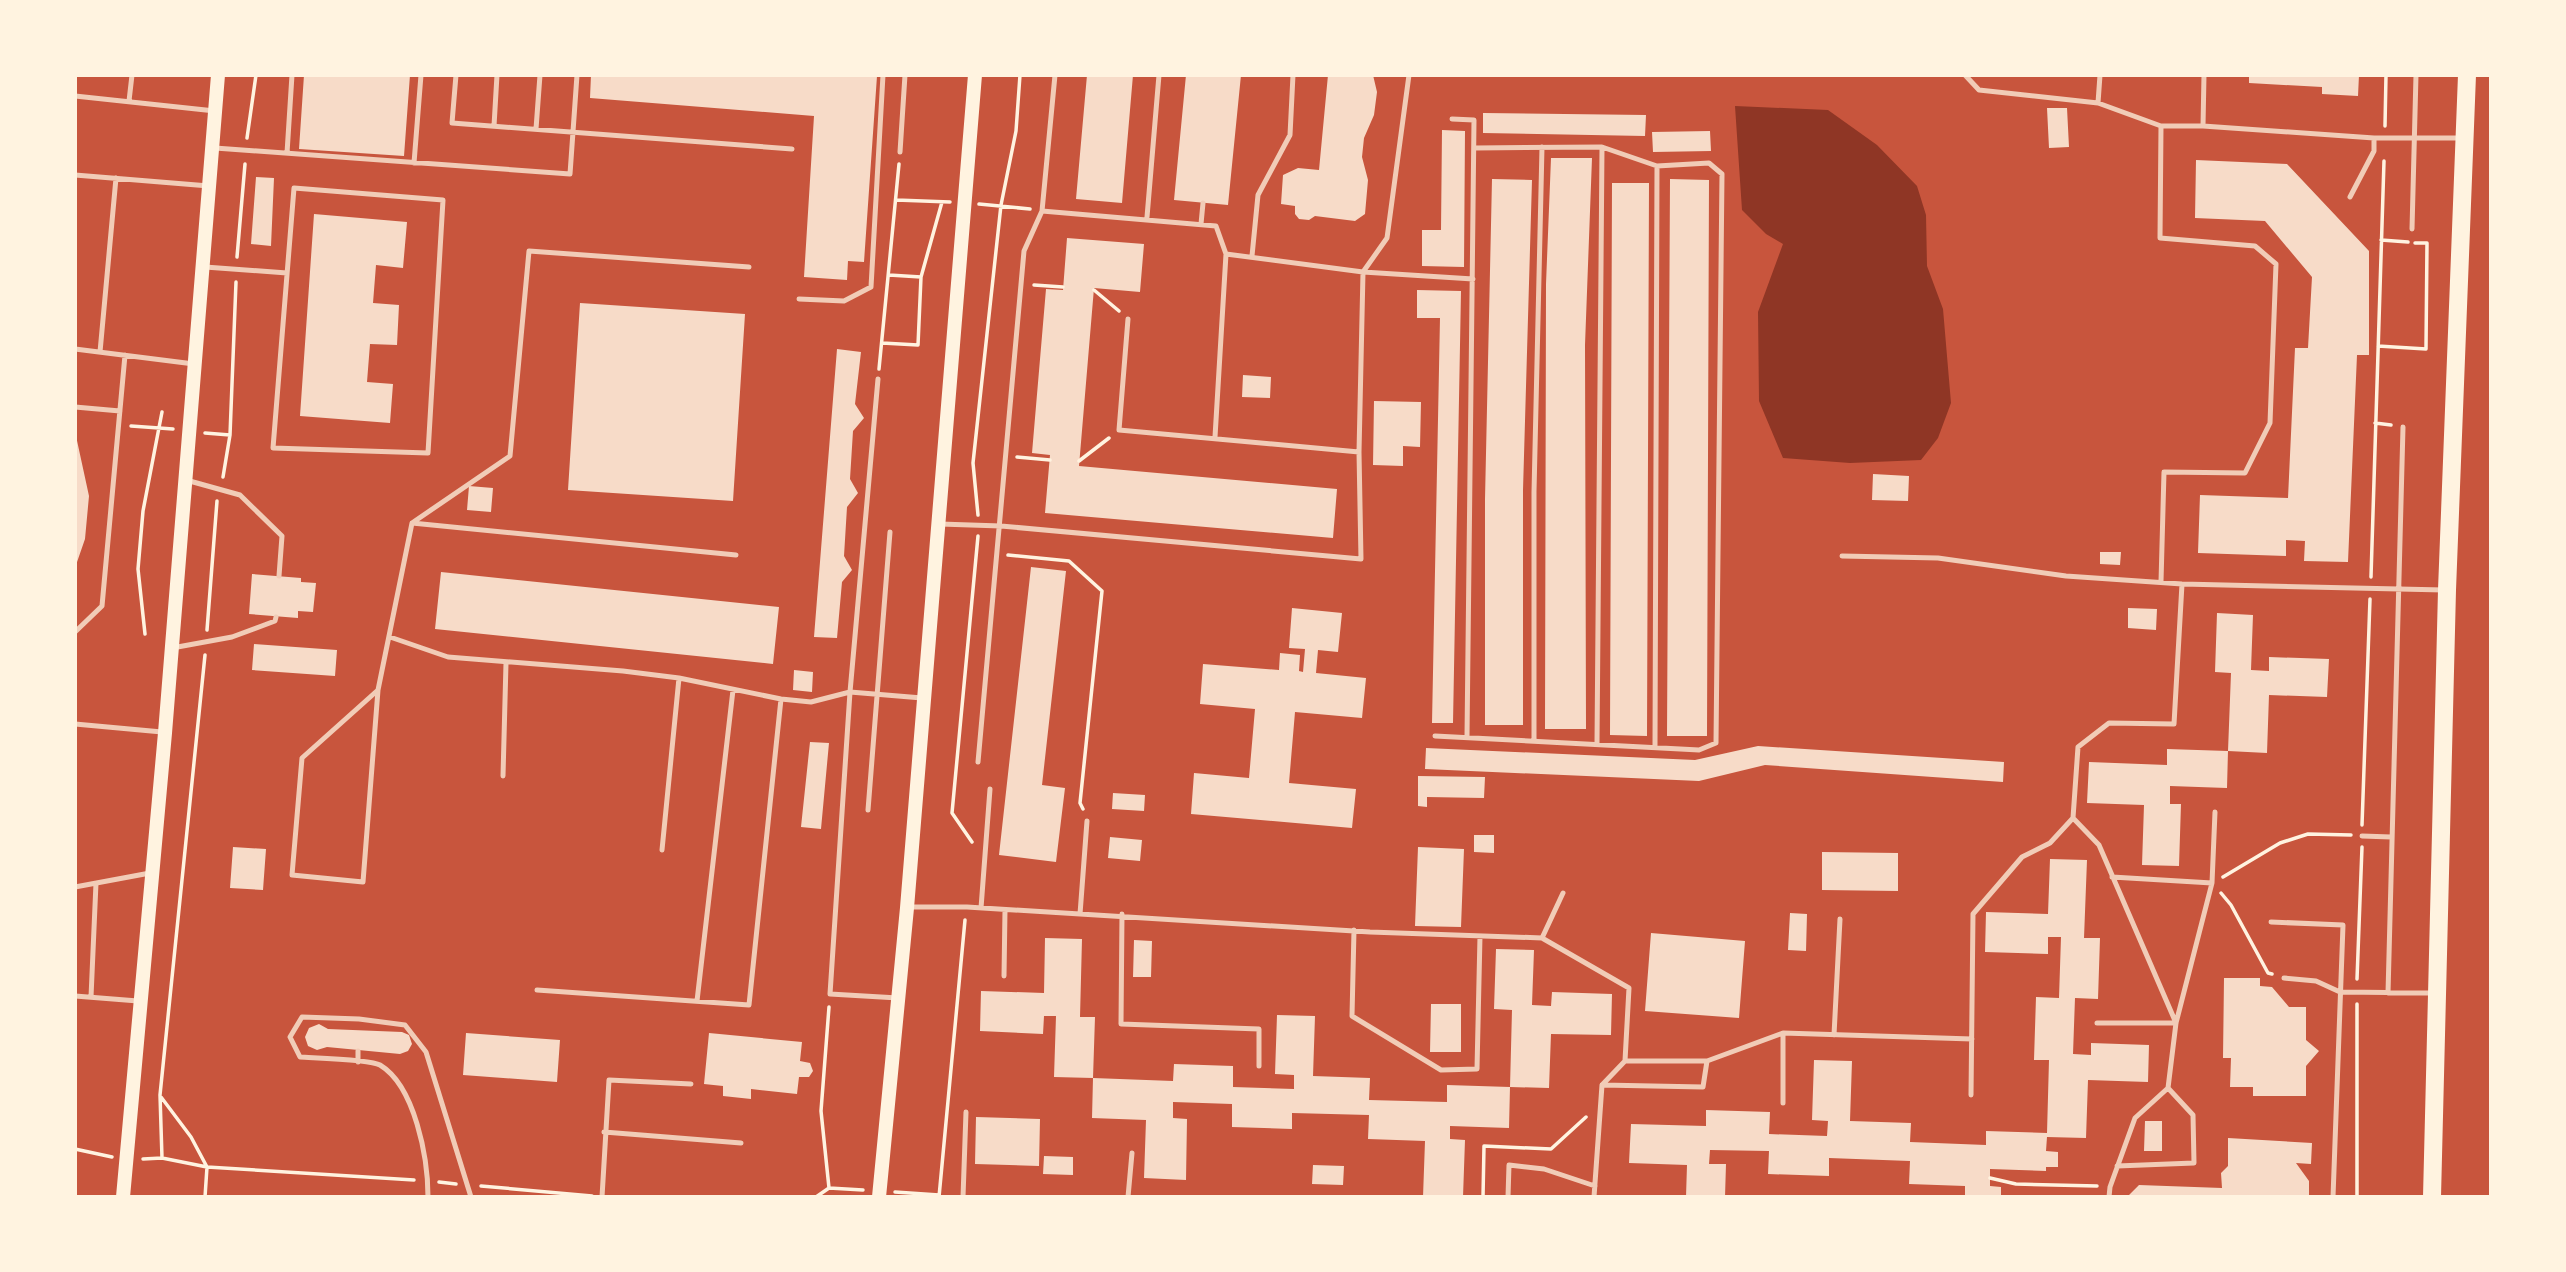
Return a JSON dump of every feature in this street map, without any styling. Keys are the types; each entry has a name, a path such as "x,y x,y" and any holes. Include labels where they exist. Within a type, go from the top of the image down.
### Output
{"main road":[{"path":"123,1197 165,733 218,75"},
{"path":"879,1197 907,908 936,524 975,75"},
{"path":"2432,1197 2447,590 2467,75"}],"lane":[{"path":"129,102 132,75"},
{"path":"288,153 292,75"},
{"path":"414,163 421,75"},
{"path":"456,75 453,123 792,149"},
{"path":"494,126 498,75"},
{"path":"536,129 540,75"},
{"path":"212,148 570,174 577,75"},
{"path":"799,299 844,301 870,287 883,75"},
{"path":"900,152 905,75"},
{"path":"978,762 1024,251 1042,211 1055,75"},
{"path":"1147,218 1159,75"},
{"path":"1252,256 1258,195 1290,135 1293,75"},
{"path":"936,524 1001,526 1361,559 1359,452 1363,272 1387,238 1409,75"},
{"path":"1965,75 1979,90 2098,103 2161,126 2203,126 2374,138 2465,138"},
{"path":"2098,103 2100,75"},
{"path":"2203,126 2204,75"},
{"path":"2412,229 2416,75"},
{"path":"75,96 215,111"},
{"path":"1452,119 1474,120 1475,148 1467,737"},
{"path":"2161,126 2160,238 2255,246 2276,264 2270,423 2245,473 2164,472 2161,582"},
{"path":"2350,197 2374,151 2374,138"},
{"path":"1534,741 1534,478 1542,147"},
{"path":"1436,736 1699,750 1716,743 1722,174 1709,163 1657,166 1602,147 1475,148"},
{"path":"1597,744 1602,147"},
{"path":"1655,747 1657,166"},
{"path":"75,175 209,186"},
{"path":"100,352 116,178"},
{"path":"293,188 443,200 428,453 273,448 287,273 293,188"},
{"path":"1201,224 1203,203"},
{"path":"1042,211 1216,226 1226,254 1214,438"},
{"path":"378,690 302,758 292,875 363,883 378,690 412,523 510,456 529,251 749,267"},
{"path":"1226,254 1363,272 1473,279"},
{"path":"202,267 287,273"},
{"path":"1128,319 1119,430 1359,452"},
{"path":"75,349 195,364"},
{"path":"75,632 102,606 125,355"},
{"path":"878,379 850,692 830,994 898,998"},
{"path":"75,407 120,411"},
{"path":"2388,993 2403,427"},
{"path":"185,480 240,495 282,536 279,576"},
{"path":"412,523 736,555"},
{"path":"868,810 890,532"},
{"path":"1842,556 1938,558 2066,576 2182,584 2447,590"},
{"path":"1971,1095 1973,914 2022,857 2050,844 2073,818 2078,747 2109,723 2174,724 2182,584"},
{"path":"172,648 243,634 275,621 276,617"},
{"path":"75,621 85,622"},
{"path":"390,637 430,653 506,663 678,678 781,699 811,702 850,692 922,698"},
{"path":"503,776 506,663"},
{"path":"662,850 678,678"},
{"path":"697,1001 733,690"},
{"path":"537,990 749,1004 781,699"},
{"path":"75,724 165,733"},
{"path":"981,908 990,789"},
{"path":"2109,1197 2110,1187 2135,1118 2168,1088 2176,1023 2212,883 2216,812"},
{"path":"2073,818 2099,845 2176,1023"},
{"path":"1080,914 1087,821"},
{"path":"2362,836 2391,837"},
{"path":"75,887 153,873"},
{"path":"2112,877 2212,883"},
{"path":"91,997 96,883"},
{"path":"1542,938 1563,893"},
{"path":"907,908 967,907 1122,914 1354,930 1542,938 1629,988 1625,1061 1602,1085 1594,1197"},
{"path":"1004,976 1005,910"},
{"path":"1122,914 1121,1024 1259,1030 1259,1066"},
{"path":"1834,1035 1840,919"},
{"path":"2271,922 2343,925 2333,1197"},
{"path":"1354,930 1352,1016 1441,1070 1477,1069 1480,936"},
{"path":"2284,978 2316,981 2340,992 2437,993"},
{"path":"75,996 141,1002"},
{"path":"428,1197 428,1181 410,1100 398,1081 378,1063 300,1057 289,1037 302,1017 359,1019 405,1025 426,1052 471,1197"},
{"path":"358,1029 359,1019"},
{"path":"2097,1023 2176,1023"},
{"path":"1625,1061 1707,1061 1783,1033 1972,1040"},
{"path":"1783,1033 1783,1103"},
{"path":"358,1051 358,1062"},
{"path":"1602,1085 1703,1087 1707,1061"},
{"path":"602,1197 609,1080 691,1084"},
{"path":"2117,1166 2194,1163 2193,1115 2168,1088"},
{"path":"963,1197 966,1112"},
{"path":"604,1132 741,1143"},
{"path":"1128,1197 1132,1153"},
{"path":"1508,1197 1509,1165 1544,1169 1595,1185"}],"path":[{"path":"162,1158 160,1095 207,642 215,511 230,435 237,269 246,150 256,75"},
{"path":"972,842 952,813 978,526 973,463 1001,205 1016,131 1020,75"},
{"path":"2357,1197 2357,991 2386,75"},
{"path":"878,379 900,152"},
{"path":"882,343 918,345 921,277 942,202"},
{"path":"2378,346 2426,349 2427,243 2381,240"},
{"path":"889,275 921,277"},
{"path":"1021,284 1063,287"},
{"path":"1094,290 1128,319"},
{"path":"145,634 138,569 143,511 162,412"},
{"path":"1079,461 1119,430"},
{"path":"1004,456 1049,460"},
{"path":"976,553 1069,561 1102,591 1080,803 1087,821"},
{"path":"971,855 973,828"},
{"path":"2284,978 2268,973 2231,905 2212,883 2250,864 2280,843 2308,834 2362,836"},
{"path":"939,1197 967,907"},
{"path":"816,1197 830,1188 821,1111 830,994"},
{"path":"160,1095 191,1137 207,1167 205,1197"},
{"path":"1483,1197 1484,1146 1551,1149 1601,1102"},
{"path":"75,1149 126,1160 162,1158 207,1167 428,1181 602,1197"},
{"path":"1990,1178 2016,1184 2110,1187"}],"shaded area":[{"path":"1735,106 1828,110 1877,145 1917,186 1926,215 1927,266 1943,309 1951,403 1938,438 1921,460 1850,463 1783,458 1759,401 1758,312 1783,244 1766,234 1742,210"}],"building":[{"path":"304,75 410,75 404,156 299,149"},
{"path":"591,75 877,76 864,262 848,261 847,280 804,277 814,116 590,98"},
{"path":"1087,75 1133,75 1122,203 1076,199"},
{"path":"1186,75 1241,75 1228,205 1174,200"},
{"path":"1328,75 1373,75 1377,92 1374,115 1364,138 1362,157 1368,180 1365,214 1355,221 1315,216 1309,220 1299,219 1295,214 1295,206 1281,204 1283,175 1298,168 1319,170"},
{"path":"2249,75 2359,75 2358,96 2322,94 2322,87 2249,83"},
{"path":"2047,108 2067,108 2069,147 2049,148"},
{"path":"1483,113 1646,115 1645,136 1483,133"},
{"path":"1442,130 1465,131 1464,267 1422,266 1422,230 1441,230"},
{"path":"1710,131 1711,151 1653,152 1652,132"},
{"path":"1551,158 1592,158 1585,345 1586,729 1545,729 1546,284"},
{"path":"2196,160 2287,164 2369,251 2369,355 2357,355 2348,562 2304,561 2305,541 2286,540 2286,556 2198,553 2200,495 2288,498 2295,348 2308,348 2312,277 2265,221 2195,218"},
{"path":"256,177 274,178 271,246 251,244"},
{"path":"1492,179 1532,180 1523,490 1523,725 1485,725 1485,499"},
{"path":"1670,179 1709,180 1707,736 1667,736"},
{"path":"1612,183 1649,183 1647,736 1610,735"},
{"path":"314,214 407,222 403,268 376,265 373,303 399,305 397,345 370,344 367,382 393,384 390,423 300,416"},
{"path":"1067,238 1144,244 1140,292 1094,288 1079,466 1337,489 1333,538 1045,513 1050,455 1032,453 1046,289 1063,290"},
{"path":"1417,290 1461,291 1453,723 1432,723 1440,318 1417,318"},
{"path":"580,303 745,314 733,501 568,490"},
{"path":"837,349 861,352 855,404 864,418 853,431 850,479 858,493 847,507 844,556 852,570 842,582 837,638 814,637"},
{"path":"1243,375 1271,377 1270,398 1242,397"},
{"path":"1374,401 1421,402 1420,447 1403,446 1403,466 1373,465"},
{"path":"76,436 89,496 85,539 76,565"},
{"path":"1873,474 1909,476 1908,501 1872,500"},
{"path":"469,486 493,488 491,512 467,510"},
{"path":"2100,552 2121,552 2120,565 2100,564"},
{"path":"1031,567 1066,571 1042,785 1065,788 1056,862 999,855"},
{"path":"441,572 779,607 773,664 435,629"},
{"path":"252,574 301,578 301,582 316,583 313,612 298,611 298,618 249,614"},
{"path":"1292,608 1342,613 1338,652 1318,650 1316,673 1366,678 1362,718 1295,712 1289,783 1356,789 1352,828 1191,814 1194,773 1249,778 1255,709 1200,704 1203,664 1279,670 1280,653 1300,655 1299,671 1303,672 1305,649 1289,648"},
{"path":"2128,608 2157,609 2156,630 2128,628"},
{"path":"2217,613 2253,615 2251,670 2269,671 2269,657 2329,659 2327,697 2269,695 2267,753 2228,751 2231,673 2215,672"},
{"path":"254,644 337,650 335,676 252,670"},
{"path":"794,670 813,672 812,692 793,690"},
{"path":"810,742 829,743 821,829 801,827"},
{"path":"1758,746 2004,762 2003,782 1765,765 1699,781 1425,769 1426,748 1695,760"},
{"path":"2167,749 2228,751 2227,788 2170,786 2170,804 2181,804 2179,866 2142,865 2144,805 2087,803 2089,762 2167,765"},
{"path":"1418,776 1485,777 1484,798 1427,797 1427,807 1418,806"},
{"path":"1113,793 1145,795 1144,811 1112,809"},
{"path":"1474,835 1494,835 1494,853 1474,852"},
{"path":"1110,837 1142,840 1140,861 1108,858"},
{"path":"233,847 266,849 263,890 230,888"},
{"path":"1418,847 1464,849 1461,927 1415,926"},
{"path":"1822,852 1898,853 1898,891 1822,890"},
{"path":"2050,859 2087,860 2084,938 2100,938 2098,999 2075,998 2073,1054 2091,1055 2091,1043 2149,1045 2148,1082 2088,1080 2086,1138 2047,1137 2046,1151 2058,1152 2058,1167 2046,1167 2046,1171 1990,1169 1990,1186 2001,1187 2001,1197 1965,1197 1965,1186 1909,1184 1910,1161 1829,1158 1829,1176 1768,1174 1769,1151 1710,1150 1709,1164 1726,1164 1725,1197 1686,1197 1687,1165 1629,1163 1631,1124 1706,1126 1706,1110 1770,1112 1769,1134 1827,1136 1828,1121 1812,1120 1814,1060 1852,1061 1850,1121 1911,1123 1910,1142 1986,1145 1986,1131 2047,1133 2049,1060 2034,1060 2036,997 2059,998 2061,937 2048,937 2048,954 1985,952 1986,912 2048,914"},
{"path":"1790,913 1807,914 1806,951 1788,950"},
{"path":"1651,933 1745,941 1739,1018 1645,1011"},
{"path":"1045,938 1082,939 1080,1017 1095,1017 1093,1078 1054,1077 1056,1016 1044,1016 1043,1034 980,1031 981,991 1044,993"},
{"path":"1134,940 1152,941 1151,977 1133,977"},
{"path":"1496,949 1534,950 1532,1005 1551,1006 1552,992 1612,994 1611,1035 1551,1034 1549,1088 1510,1087 1512,1010 1494,1009"},
{"path":"2224,978 2260,978 2260,986 2272,987 2289,1007 2306,1007 2306,1040 2319,1051 2306,1066 2306,1096 2253,1096 2253,1087 2230,1087 2231,1058 2223,1058"},
{"path":"1431,1004 1461,1004 1461,1052 1430,1052"},
{"path":"1277,1015 1315,1016 1313,1076 1370,1078 1369,1100 1447,1102 1447,1085 1510,1087 1509,1128 1450,1126 1450,1139 1465,1140 1463,1197 1423,1197 1425,1141 1368,1139 1369,1115 1292,1113 1292,1129 1232,1127 1232,1104 1173,1102 1173,1118 1187,1119 1186,1180 1144,1178 1146,1120 1092,1118 1093,1078 1173,1081 1174,1064 1233,1066 1233,1087 1294,1089 1294,1075 1275,1074"},
{"path":"319,1024 328,1029 402,1032 409,1035 412,1044 408,1051 400,1054 327,1047 317,1050 308,1046 305,1037 309,1028"},
{"path":"466,1033 560,1040 557,1082 463,1075"},
{"path":"709,1033 802,1042 800,1061 810,1063 813,1071 809,1077 799,1077 797,1094 751,1089 751,1099 723,1096 723,1086 704,1084"},
{"path":"976,1117 1040,1119 1039,1166 975,1164"},
{"path":"2145,1121 2162,1121 2162,1151 2144,1151"},
{"path":"2228,1138 2312,1143 2311,1164 2296,1163 2309,1181 2309,1197 2127,1197 2139,1185 2222,1188 2221,1173 2228,1166"},
{"path":"1044,1156 1073,1157 1073,1175 1043,1174"},
{"path":"1313,1165 1344,1166 1343,1185 1312,1184"}]}
